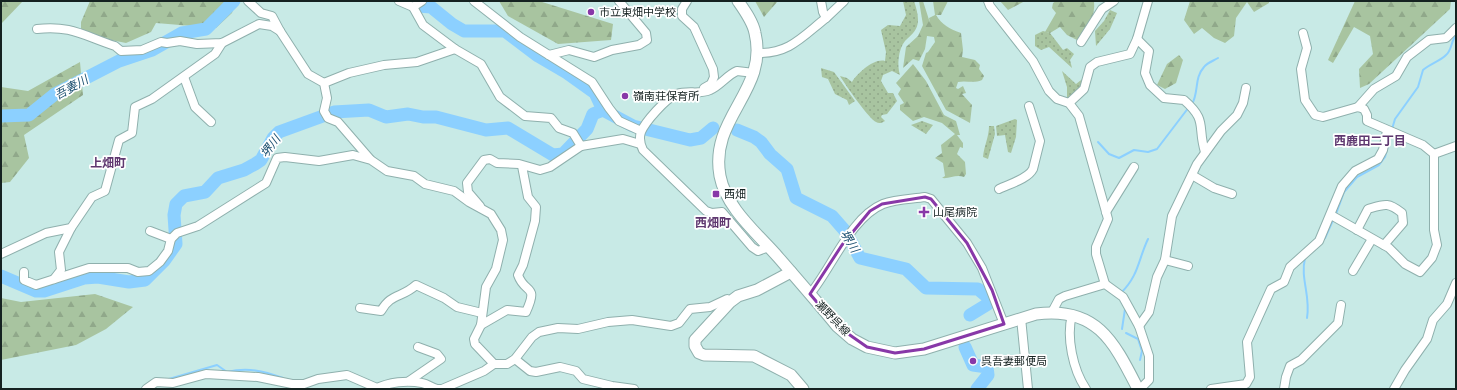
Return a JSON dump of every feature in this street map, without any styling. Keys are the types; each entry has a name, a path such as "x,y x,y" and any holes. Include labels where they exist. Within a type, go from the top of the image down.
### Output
{"main road":[{"name":"瀬野呉線","path":"738,1 755,33 757,53 754,73 746,92 723,133 719,148 718,162 720,178 732,204 837,326 852,339 867,347 895,353 912,352 1020,318 1052,312 1072,315 1098,328 1109,338 1118,350 1139,389"},
{"path":"791,272 757,290 738,296 730,302 695,340 695,346 699,353 714,356 754,356 791,375 803,389"}],"street":[{"path":"248,1 261,14 272,16 308,74 324,83 327,98 324,111 328,118 338,122 371,160 387,171 414,176 425,184 454,191 469,202 492,214 501,230 503,240 496,269 486,287 481,325 474,339 475,344 494,364"},
{"path":"399,1 413,6 423,25 455,49 481,64 500,98 525,116 551,118 559,128 572,133 581,146"},
{"path":"413,6 422,1"},
{"path":"474,1 520,36 592,82 609,108 620,121 642,131"},
{"path":"549,55 569,50 594,57 612,50 640,45 647,40 646,33 620,1"},
{"path":"687,1 682,9 682,16 694,27 707,52 714,73 711,84 704,89 694,90 693,92"},
{"path":"821,1 826,18"},
{"path":"757,53 772,54 784,50 826,18 844,1"},
{"path":"988,1 990,6 1032,61 1049,91 1057,99 1068,103 1079,116 1108,219 1096,247 1096,254 1105,284 1123,297 1139,326 1150,356 1149,380 1139,389"},
{"path":"1081,42 1102,9 1114,1"},
{"path":"1068,103 1084,89 1090,67 1106,58 1130,54 1148,1"},
{"path":"37,29 60,28 71,30 115,46 121,51 142,50 161,42 167,43 180,41 197,44 222,43 259,24 272,26 280,31"},
{"path":"1358,107 1374,89 1396,76 1407,57 1429,40 1446,38 1456,28"},
{"path":"1303,33 1307,48 1301,70 1305,100 1315,115 1323,116 1358,107 1364,109 1367,115 1367,122 1423,145 1434,154"},
{"path":"1136,39 1149,51 1145,73 1150,85 1164,98 1184,100 1201,118 1202,142 1205,152"},
{"path":"54,279 61,270 59,252 70,228 92,198 105,191 119,140 132,133 135,107 152,99 216,54 222,43"},
{"path":"324,83 349,73 384,65 416,62 455,49"},
{"path":"754,73 737,71 732,73 711,90 675,94 667,100 642,131 640,144 643,150 706,211 712,213 722,212 752,247 758,251 769,247"},
{"path":"184,77 195,107 211,122"},
{"path":"1139,326 1149,312 1157,277 1165,260 1172,216 1205,152 1221,131 1237,115 1243,103 1246,88"},
{"path":"999,188 1032,172 1040,141 1029,106"},
{"path":"1211,389 1246,384 1250,377 1247,342 1271,289 1284,282 1290,267 1319,241 1342,186 1355,171 1378,158 1383,150 1387,131"},
{"path":"482,208 468,192 467,183 484,160 490,159 497,163 540,170 550,167 581,146 624,139 640,144"},
{"path":"1434,154 1456,146"},
{"path":"1330,215 1384,245 1405,264 1420,272 1432,258 1437,245 1434,230 1434,154"},
{"path":"24,272 24,280 36,286 89,268 128,268 138,272 149,271 164,257 168,251 171,239 177,233 198,226 266,183 277,158 285,157 319,161 353,155 371,160"},
{"path":"481,325 507,310 526,312 533,296 531,290 520,280 518,275 523,265 535,221 536,207 528,197 522,166"},
{"path":"1106,212 1134,167"},
{"path":"1192,175 1214,188 1232,194"},
{"path":"810,294 842,245 870,212 882,204 925,197 931,199 967,243 987,279 1004,324"},
{"path":"1357,230 1368,209 1387,204 1393,206 1402,213 1403,223 1384,245"},
{"path":"1,254 46,233 70,228"},
{"path":"150,231 171,239"},
{"path":"1353,271 1372,239"},
{"path":"1165,260 1188,266"},
{"path":"1394,389 1405,370 1427,339 1433,320 1447,304 1456,283"},
{"path":"1052,312 1059,299 1105,284"},
{"path":"360,308 381,311 387,301 408,292 416,285 444,298 457,307 482,313"},
{"path":"146,389 156,382 173,383 206,374 258,377 292,384 304,384 318,379 347,375 376,388 394,382 409,382 422,383 437,389 442,389 478,374 494,364 507,364 515,359 532,337 539,332 558,328 578,329 608,322 632,320 671,326 679,323 690,309 710,307 727,299 730,302"},
{"path":"1284,389 1290,366 1301,360 1338,323 1341,305"},
{"path":"1072,315 1069,325 1072,349 1079,378 1086,389"},
{"path":"1020,318 1028,389"},
{"path":"409,382 441,359 437,354 418,347"},
{"path":"515,359 530,371 536,372 560,367 576,371 584,379 612,386 634,389"}],"highlighted area":[{"path":"925,197 931,199 967,243 992,290 1004,324 924,349 895,353 867,347 837,326 810,294 842,245 870,211 882,204"}],"green space":[{"path":"1,1 23,1 1,24"},
{"path":"90,1 236,1 232,13 216,28 156,23 151,32 126,43 81,34 81,22"},
{"path":"499,1 539,1 613,24 611,40 558,44 508,16"},
{"path":"755,1 778,1 764,17"},
{"path":"903,1 914,1 918,23 914,32 905,41 901,48 898,62 900,75 892,71 883,75 881,81 888,93 893,93 897,101 887,114 882,115 881,117 885,121 878,123 863,108 840,76 847,78 852,82 858,74 871,64 885,61 886,52 881,30 888,25 900,26 906,15"},
{"path":"919,1 923,1 930,23 929,18 935,15 933,1 948,1 941,15 936,15 947,26 961,33 963,50 962,57 975,60 980,65 979,69 984,76 982,80 976,82 958,82 956,88 958,89 963,86 966,93 962,94 972,105 970,123 946,110 922,66 926,53 935,42 934,37 927,36 925,49 919,61 913,59 903,68 906,47 918,36 923,25"},
{"path":"1000,1 1025,1 1008,10"},
{"path":"1056,1 1094,1 1094,12 1090,22 1077,40 1067,35 1060,27 1050,33 1045,32 1056,13 1052,8 1053,3"},
{"path":"1190,1 1269,1 1269,3 1254,12 1247,2 1236,18 1234,36 1225,43 1214,38 1202,28 1194,34 1184,20"},
{"path":"1355,1 1451,1 1450,9 1369,84 1360,88 1359,69 1373,54 1370,36 1354,27 1333,63 1328,60"},
{"path":"1110,10 1117,13 1110,29 1096,46 1095,31 1104,21"},
{"path":"1043,31 1050,33 1063,50 1067,48 1074,54 1070,60 1072,68 1049,47 1041,50 1035,46 1035,35"},
{"path":"1179,55 1183,60 1176,83 1165,89 1157,85 1167,64"},
{"path":"80,62 83,95 24,135 29,158 10,182 1,183 1,87 28,91"},
{"path":"913,64 926,81 944,115 956,121 960,135 957,135 963,143 963,148 960,147 957,154 965,162 966,174 964,177 958,176 942,178 945,176 943,163 935,158 942,153 941,145 955,134 942,123 924,117 913,121 900,110 900,105 904,103 898,94 901,89 896,83"},
{"path":"821,68 834,72 855,101 849,105 847,100 835,94 828,79 822,77"},
{"path":"1062,71 1076,84 1085,77 1084,85 1067,102 1067,87"},
{"path":"1015,119 1017,120 1016,137 1011,153 1008,152 1005,135 997,136 996,126"},
{"path":"922,121 933,125 926,134 911,125"},
{"path":"989,126 994,126 995,134 988,159 983,157"},
{"path":"95,294 133,307 106,329 76,345 1,360 1,298 21,302"}],"waterway":[{"name":"堺川","path":"1,116 29,115 55,94 119,61 152,50 182,33 206,29 234,1"},
{"name":"堺川","path":"407,1 418,6 431,7 452,24 464,31 505,31 538,56 567,73 595,93 603,110"},
{"path":"1392,129 1395,119 1418,87 1423,70 1448,53 1456,35"},
{"path":"1192,104 1201,71 1207,64 1218,58"},
{"path":"1098,142 1109,154 1119,158 1134,150 1148,152 1157,149 1189,107"},
{"name":"堺川","path":"1,276 36,291 44,291 84,278 98,277 129,282 145,280 164,261 176,244 174,215 176,204 184,196 205,192 218,178 244,170 261,160 273,138 279,132 334,112 369,110 386,117 408,114 423,117 436,117 486,130 508,128 553,155 563,154 587,129 593,114 603,110 633,126 690,140 701,138 713,128"},
{"name":"堺川","path":"737,130 754,137 761,142 770,154 787,169 796,198 832,216 846,232 860,258 906,269 926,288 978,289 990,299 988,304 970,315"},
{"path":"1336,214 1344,192 1357,177 1379,165 1385,157 1391,133"},
{"path":"1325,238 1334,218"},
{"path":"1121,293 1135,274 1148,239"},
{"path":"1305,258 1304,273 1308,302 1307,318"},
{"path":"1122,329 1125,309"},
{"path":"1126,333 1138,339 1142,351 1140,360"},
{"name":"堺川","path":"965,347 973,365 987,367 988,375 977,389"},
{"path":"169,379 217,365 227,372 255,370 283,378"},
{"path":"289,380 301,380"}],"place":[{"name":"市立東畑中学校","path":"591,12"},
{"name":"嶺南荘保育所","path":"625,96"},
{"name":"西畑","path":"716,194"},
{"name":"山尾病院","path":"924,212"},
{"name":"呉吾妻郵便局","path":"973,361"}],"district":[{"name":"西鹿田二丁目","path":"1370,140"},
{"name":"上畑町","path":"108,162"},
{"name":"西畑町","path":"713,222"}],"water label":[{"name":"吾妻川","path":"71,87"}]}
